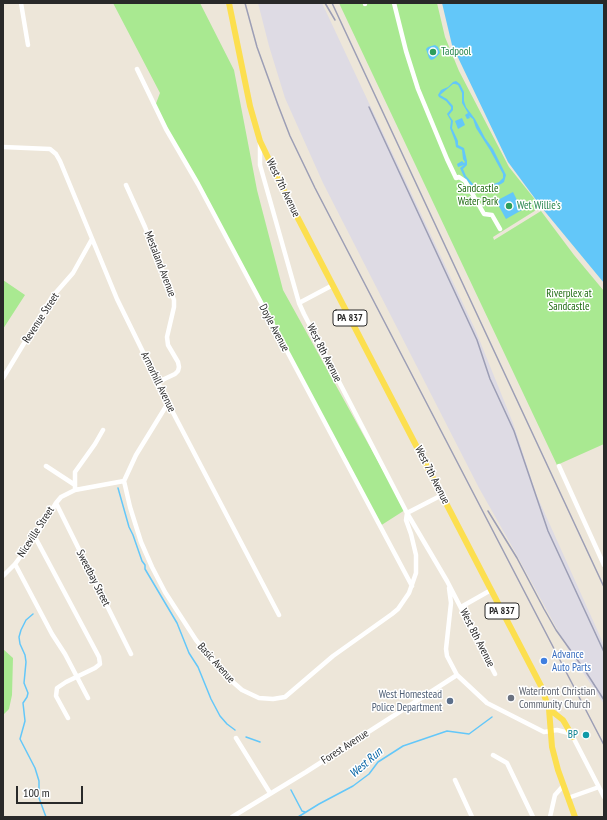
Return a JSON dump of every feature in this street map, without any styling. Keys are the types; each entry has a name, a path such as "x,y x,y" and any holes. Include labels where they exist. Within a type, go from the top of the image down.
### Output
{"main road":[{"name":"West 8th Avenue","path":"229,3 250,106 260,141"},
{"name":"West 7th Avenue","path":"260,141 277,178 541,686 549,709 551,731"},
{"path":"549,709 563,720 573,737"},
{"name":"PA 837","path":"551,731 552,746 563,786 575,817"}],"street":[{"path":"21,3 28,45"},
{"path":"394,3 417,86 447,159 456,178 459,177 465,181 484,214 492,215 500,229"},
{"name":"Doyle Avenue","path":"137,69 166,129 198,184 412,586"},
{"name":"West 8th Avenue","path":"260,141 260,165 304,314 407,513 447,581 495,674"},
{"name":"Armorhill Avenue","path":"3,147 46,148 50,149 56,154 60,160 117,298 168,402 279,615"},
{"name":"Mestaland Avenue","path":"126,185 145,227 174,300 174,307 167,337 168,345 178,362 179,367 175,374 158,382"},
{"name":"Revenue Street","path":"3,378 52,297 73,273 92,239"},
{"path":"300,303 333,285"},
{"path":"46,466 75,488 124,481 136,455 168,402"},
{"path":"75,488 75,472 96,444 103,430"},
{"path":"559,466 604,565"},
{"name":"Basic Avenue","path":"124,481 130,507 141,542 165,592 196,640 226,676 242,690 260,698 273,699 285,697 334,656 392,614 406,598 416,573 416,555 412,534 406,520 407,513"},
{"name":"Niceville Street","path":"3,576 15,564 35,537 56,503 61,497 75,488"},
{"path":"407,513 442,495"},
{"name":"Sweetbay Street","path":"56,503 131,654"},
{"path":"35,537 98,657 100,664 57,688 56,696 68,718"},
{"path":"15,564 52,634 78,677 88,698"},
{"path":"447,581 451,603 446,649 447,656 457,676 487,703 544,732 564,731 569,733 573,737 604,798"},
{"path":"461,607 491,590"},
{"name":"Forest Avenue","path":"232,817 457,676"},
{"path":"236,738 270,793"},
{"path":"493,755 507,763 533,817"},
{"path":"455,780 472,817"},
{"path":"550,817 555,795 563,786"},
{"path":"568,798 599,786"}],"shaded area":[{"path":"258,3 322,3 475,329 513,423 537,496 604,645 604,704 570,653 479,488 323,183 285,98"}],"green space":[{"path":"113,3 200,3 234,70 257,190 283,290 405,510 380,526 155,106 160,93"},
{"name":"Sandcastle Water Park","path":"339,3 437,3 445,37 459,71 509,167 541,207 493,237 494,240 541,211 574,255 604,291 604,444 557,465"},
{"path":"3,280 25,295 3,329"},
{"path":"3,649 13,658 12,695 9,709 3,715"}],"water":[{"path":"442,3 604,3 604,283 542,208 508,162 452,45"},
{"name":"Tadpool","path":"435,45 438,47 440,53 431,60 426,49"},
{"path":"456,81 460,84 464,92 466,107 493,149 506,175 504,182 501,184 479,193 473,191 470,184 464,177 460,168 464,165 458,167 457,164 462,161 464,163 465,162 463,159 462,150 456,147 450,128 451,121 447,114 451,107 438,95 441,90 448,87","holes":["455,84 458,85 462,93 462,103 468,113 465,115 467,119 470,118 469,116 473,119 476,128 503,174 503,178 499,182 478,190 474,189 473,184 466,176 463,169 467,165 464,148 458,145 458,141 452,128 453,121 449,115 453,110 453,106 447,99 440,95"]},
{"path":"462,118 465,125 458,129 455,121"},
{"name":"Wet Willie's","path":"513,192 522,210 506,219 496,201"}],"waterway":[{"path":"118,488 129,527 142,561 145,565 145,569 177,623 189,653 198,667 211,699 220,716 235,730"},
{"path":"33,614 26,620 19,637 20,644 25,655 26,662 24,683 28,693 23,703 25,721 20,739 35,768 39,781 39,798 46,817"},
{"name":"West Run","path":"298,817 353,786 369,774 378,762 403,746 447,731 469,734 492,717"},
{"path":"246,737 260,742"},
{"path":"291,790 302,811 305,812"}],"railway":[{"path":"245,3 257,47 278,105 290,136 315,188 604,745"},
{"path":"325,3 335,20"},
{"path":"332,3 604,587"},
{"path":"369,107 477,340 490,379 514,431 548,531 604,652"},
{"path":"488,511 517,558 556,630 604,700"}],"place":[{"name":"Tadpool","path":"433,52"},
{"name":"Wet Willie's","path":"509,206"},
{"name":"Advance Auto Parts","path":"544,661"},
{"name":"Waterfront Christian Community Church","path":"511,698"},
{"name":"West Homestead Police Department","path":"450,701"},
{"name":"BP","path":"586,735"}],"park label":[{"name":"Riverplex at Sandcastle","path":"569,300"}]}
